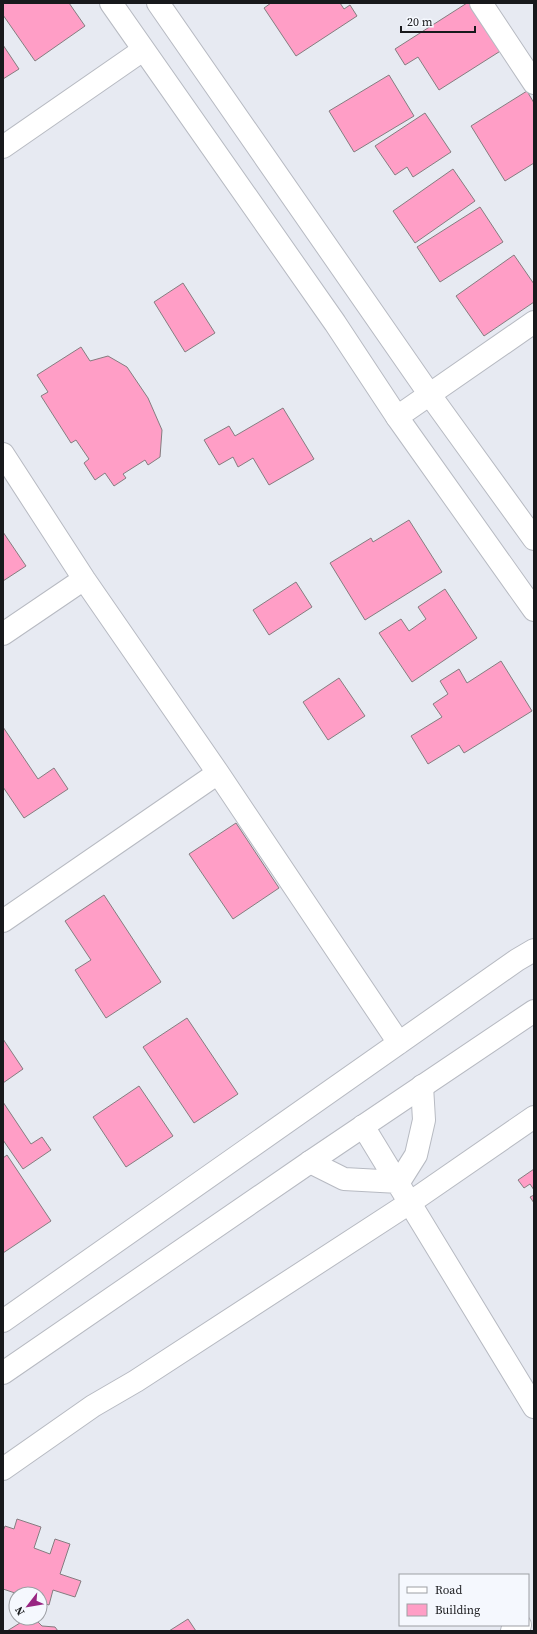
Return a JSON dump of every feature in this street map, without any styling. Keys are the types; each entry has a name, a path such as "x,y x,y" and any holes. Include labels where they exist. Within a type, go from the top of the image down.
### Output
{"street":[{"path":"111,3 335,323 397,417 534,610"},
{"path":"158,3 430,395 534,539"},
{"path":"481,3 534,83"},
{"path":"3,147 143,50"},
{"path":"397,417 534,322"},
{"path":"3,454 84,579 218,773 399,1043"},
{"path":"3,634 84,579"},
{"path":"3,921 218,773"},
{"path":"3,1321 517,960 534,950"},
{"path":"3,1373 310,1162 534,1011"},
{"path":"398,1182 416,1155 424,1120 422,1086"},
{"path":"3,1470 92,1406 142,1377 411,1202 534,1117"},
{"path":"363,1126 411,1202 534,1407"},
{"path":"310,1162 344,1179 398,1182"}],"building":[{"path":"3,3 69,3 85,26 35,61 3,15"},
{"path":"271,3 340,3 344,9 350,5 357,16 296,56 264,8"},
{"path":"467,3 471,3 502,50 439,90 418,57 405,65 395,49"},
{"path":"3,45 19,69 3,79"},
{"path":"389,75 414,116 354,152 329,111"},
{"path":"527,91 534,103 534,163 505,181 471,126"},
{"path":"425,113 451,152 413,177 407,167 395,175 375,146"},
{"path":"453,169 475,201 415,243 393,211"},
{"path":"480,207 503,242 440,282 417,247"},
{"path":"514,255 534,284 534,302 484,336 456,296"},
{"path":"183,283 215,333 185,352 154,302"},
{"path":"81,347 90,361 108,356 127,367 148,398 162,430 160,457 148,465 145,460 123,474 126,478 114,486 105,473 95,480 84,463 89,459 76,440 71,443 41,396 48,392 37,375"},
{"path":"283,408 314,459 269,485 253,458 238,467 233,457 219,465 204,440 229,426 235,436"},
{"path":"409,520 442,572 365,620 330,563 371,538 373,542"},
{"path":"3,532 26,566 3,581"},
{"path":"296,582 312,607 269,635 253,610"},
{"path":"445,589 477,638 412,682 379,633 401,619 409,631 426,619 418,607"},
{"path":"501,661 532,711 464,753 459,745 428,764 411,736 442,717 433,704 448,694 440,681 459,669 467,683"},
{"path":"339,678 365,716 328,740 303,702"},
{"path":"3,727 38,779 54,768 68,789 24,818 3,787"},
{"path":"236,823 279,888 233,919 189,854"},
{"path":"104,895 161,982 106,1018 75,970 91,960 65,921"},
{"path":"187,1018 238,1094 194,1123 143,1047"},
{"path":"3,1039 23,1069 3,1083"},
{"path":"139,1086 173,1136 126,1167 93,1117"},
{"path":"3,1102 31,1144 42,1137 51,1150 23,1169 3,1140"},
{"path":"7,1155 51,1221 3,1253 3,1158"},
{"path":"534,1169 534,1190 530,1184 524,1188 518,1180"},
{"path":"534,1195 534,1203 530,1197"},
{"path":"17,1519 41,1527 34,1548 50,1554 55,1539 70,1544 60,1574 81,1581 75,1597 53,1590 49,1605 48,1586 8,1586 8,1591 3,1589 3,1531 5,1526 14,1529"},
{"path":"188,1619 196,1631 169,1631"},
{"path":"15,1626 42,1626 55,1627 58,1631 7,1631"}]}
